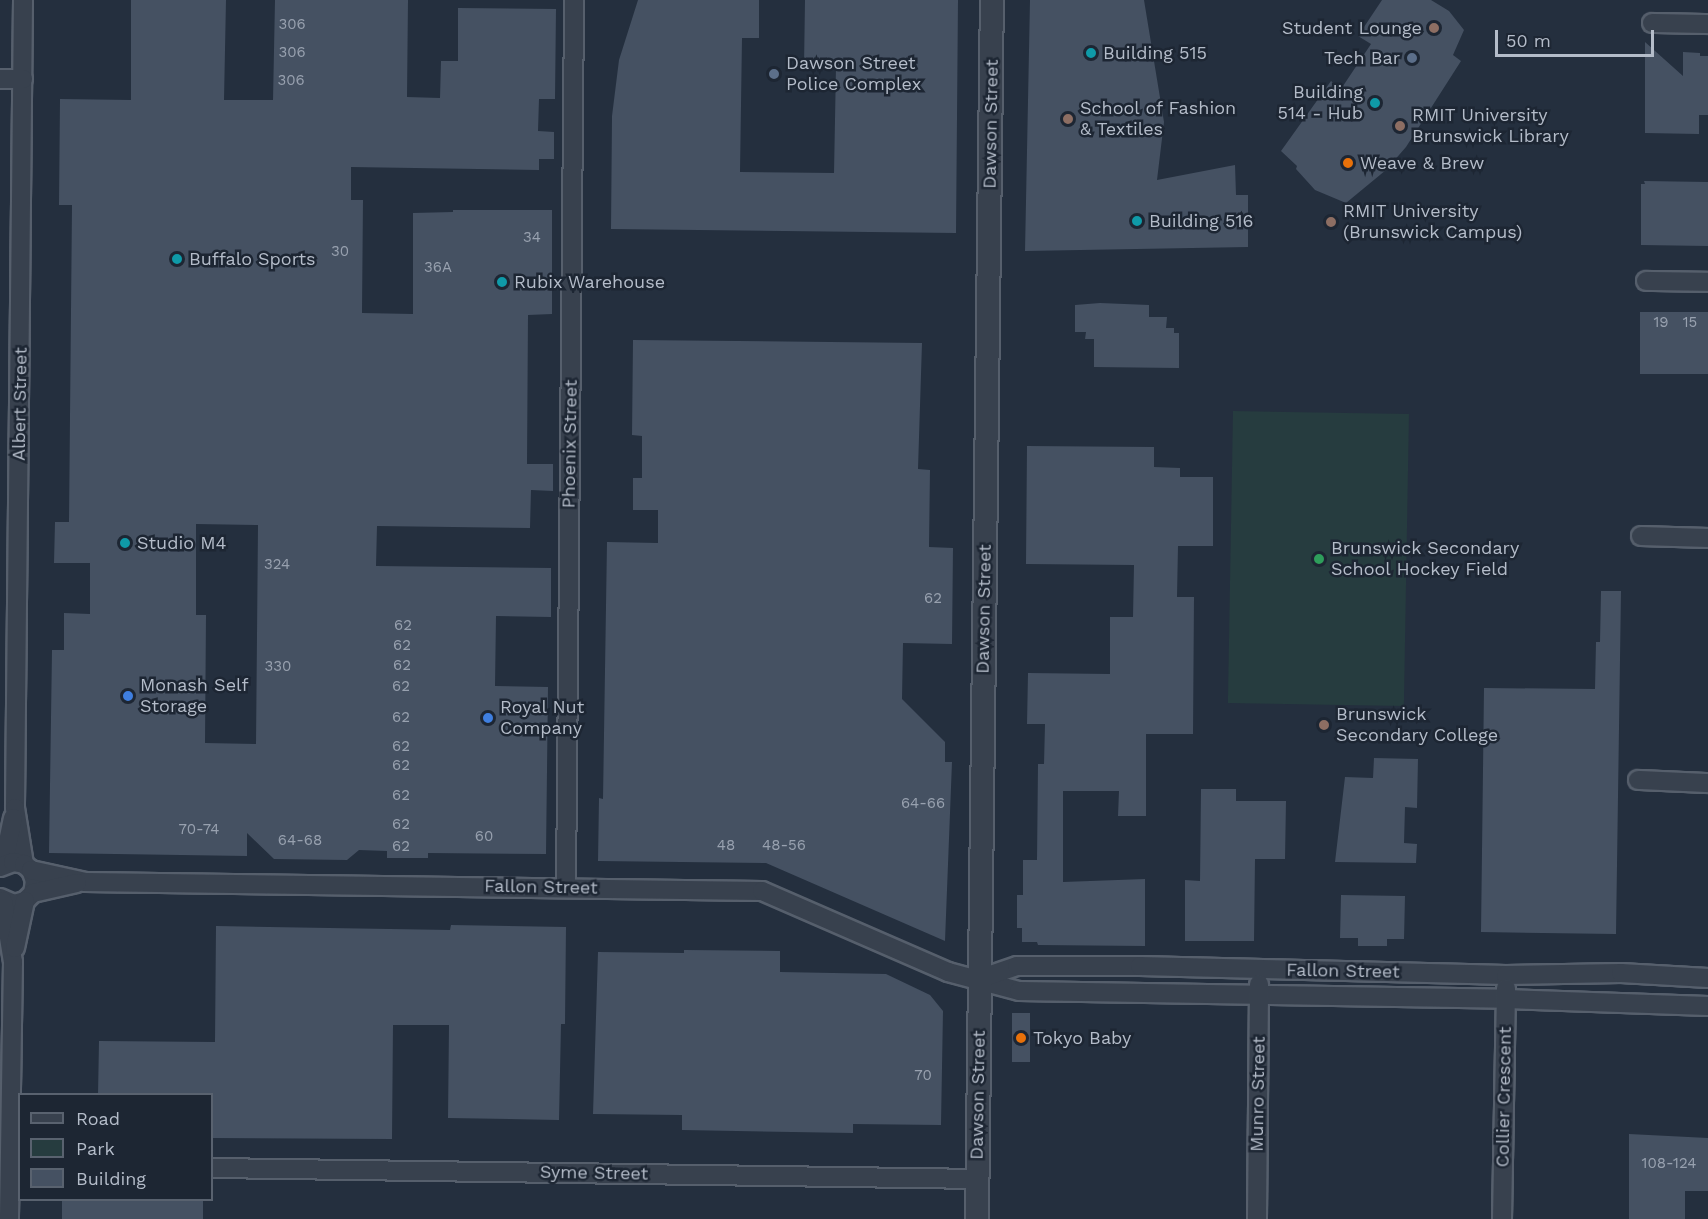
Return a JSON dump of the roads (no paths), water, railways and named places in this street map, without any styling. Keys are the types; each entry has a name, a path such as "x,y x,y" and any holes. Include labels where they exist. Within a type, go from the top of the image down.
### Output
{"street":[{"name":"Albert Street","path":"23,0 15,808 27,867 35,881 29,897"},
{"name":"Phoenix Street","path":"566,887 574,0"},
{"name":"Dawson Street","path":"977,1219 992,0"},
{"path":"1652,24 1708,24"},
{"path":"0,79 23,78"},
{"path":"1646,281 1708,282"},
{"path":"1641,536 1708,538"},
{"path":"1638,780 1708,783"},
{"name":"Albert Street","path":"1,866 15,808"},
{"name":"Fallon Street","path":"1,866 13,862 85,882 762,891 948,972 1019,991 1506,999 1708,1006"},
{"name":"Fallon Street","path":"2,900 14,904 29,897 85,882"},
{"path":"13,962 29,897"},
{"path":"2,900 13,962 15,1166 9,1219"},
{"name":"Fallon Street","path":"979,979 1017,966 1506,975 1621,973 1708,978"},
{"name":"Munro Street","path":"1257,1219 1259,970"},
{"name":"Collier Crescent","path":"1503,1219 1506,975"},
{"name":"Syme Street","path":"213,1168 977,1179"}],"place":[{"name":"Student Lounge","path":"1434,28"},
{"name":"Building 515","path":"1091,53"},
{"name":"Tech Bar","path":"1412,58"},
{"name":"Dawson Street Police Complex","path":"774,74"},
{"name":"Building 514 - Hub","path":"1375,103"},
{"name":"School of Fashion & Textiles","path":"1068,119"},
{"name":"RMIT University Brunswick Library","path":"1400,126"},
{"name":"Weave & Brew","path":"1348,163"},
{"name":"Building 516","path":"1137,221"},
{"name":"RMIT University (Brunswick Campus)","path":"1331,222"},
{"name":"Buffalo Sports","path":"177,259"},
{"name":"Rubix Warehouse","path":"502,282"},
{"name":"Studio M4","path":"125,543"},
{"name":"Brunswick Secondary School Hockey Field","path":"1319,559"},
{"name":"Monash Self Storage","path":"128,696"},
{"name":"Royal Nut Company","path":"488,718"},
{"name":"Brunswick Secondary College","path":"1324,725"},
{"name":"Tokyo Baby","path":"1021,1038"}]}
